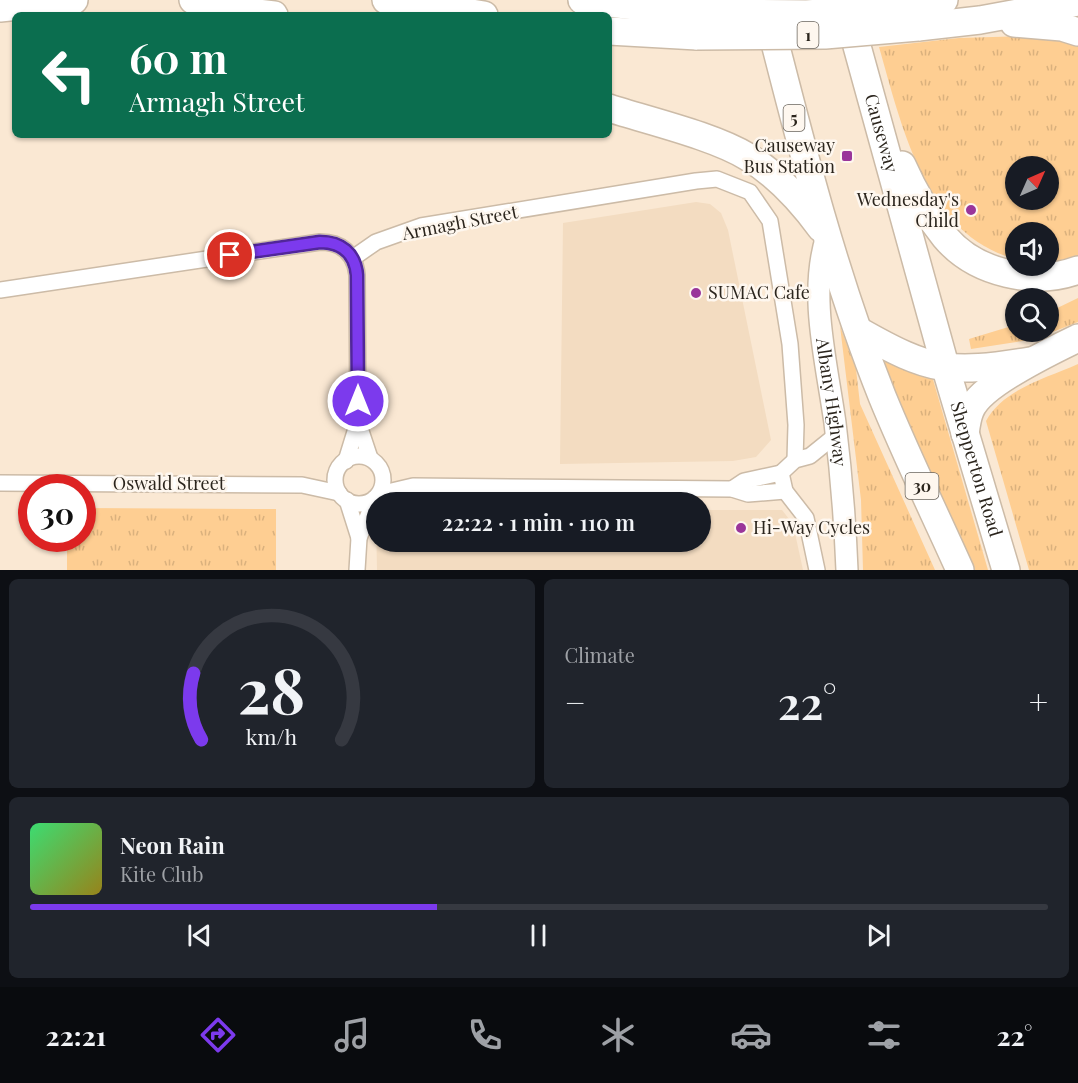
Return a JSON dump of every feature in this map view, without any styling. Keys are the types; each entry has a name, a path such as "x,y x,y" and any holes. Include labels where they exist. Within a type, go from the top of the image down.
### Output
{"highway":[{"path":"0,8 74,0"},
{"path":"193,0 217,8 250,12"},
{"path":"386,0 464,12"},
{"path":"582,0 698,24"},
{"name":"5","path":"764,0 826,236 859,331"},
{"name":"Causeway","path":"844,0 946,369"},
{"path":"915,16 944,0"},
{"path":"980,20 1078,2"},
{"path":"612,31 807,14 980,20 1062,27 1078,32"},
{"path":"612,109 690,134 747,157 808,210 826,236"},
{"path":"876,110 910,183 946,238 961,251 992,269 1016,275 1039,278 1078,270"},
{"path":"859,331 900,354 946,369 979,369 1030,362"},
{"name":"30","path":"859,331 882,396 960,570"},
{"path":"965,434 970,409 982,396 1030,362 1078,338"},
{"name":"Shepperton Road","path":"946,369 1006,570"}],"main road":[{"name":"Albany Highway","path":"826,236 820,258 821,314 836,435 847,570"}],"street":[{"name":"Armagh Street","path":"353,258 376,242 421,226 696,181 717,180 750,192 770,221 789,335 796,425 795,460"},
{"path":"0,290 320,242 334,242 345,248 353,258 357,275 358,422 334,483 343,496 359,538"},
{"path":"358,422 384,483 379,492"},
{"path":"732,489 744,481 781,473 795,460 810,456 836,435"},
{"path":"341,466 361,456 413,486"},
{"name":"Oswald Street","path":"302,485 341,466"},
{"path":"781,473 785,490 806,518 818,570"},
{"name":"Oswald Street","path":"0,483 302,485 343,496"},
{"path":"391,492 413,486 732,489 748,494 785,490"},
{"path":"343,496 358,504 366,503"},
{"path":"357,570 359,538 366,522"}],"shaded area":[{"path":"696,202 710,204 721,213 728,230 771,440 756,457 733,461 560,464 563,223"},
{"path":"711,510 782,510 793,524 803,570 377,570 376,552 711,552"}],"green space":[{"path":"1027,36 1066,42 1078,47 1078,257 1059,260 1059,222 1005,222 1005,255 984,246 959,227 938,202 908,143 879,47 959,38"},
{"path":"1078,298 1078,322 1059,330 1059,307"},
{"path":"840,326 856,369 860,404 935,570 863,570 861,500"},
{"path":"1005,328 1005,342 1016,342 971,349 969,339"},
{"path":"879,360 915,366 932,376 988,570 970,570"},
{"path":"1078,364 1078,570 1029,570 986,421 1003,401 1014,393"},
{"path":"96,508 276,509 276,570 67,570 67,552 96,552"}],"place":[{"name":"Causeway Bus Station","path":"847,156"},
{"name":"Wednesday's Child","path":"971,210"},
{"name":"SUMAC Cafe","path":"696,293"},
{"name":"Hi-Way Cycles","path":"741,528"}],"route":[{"path":"230,255 320,242 334,242 345,248 353,258 357,275 358,401"}]}
